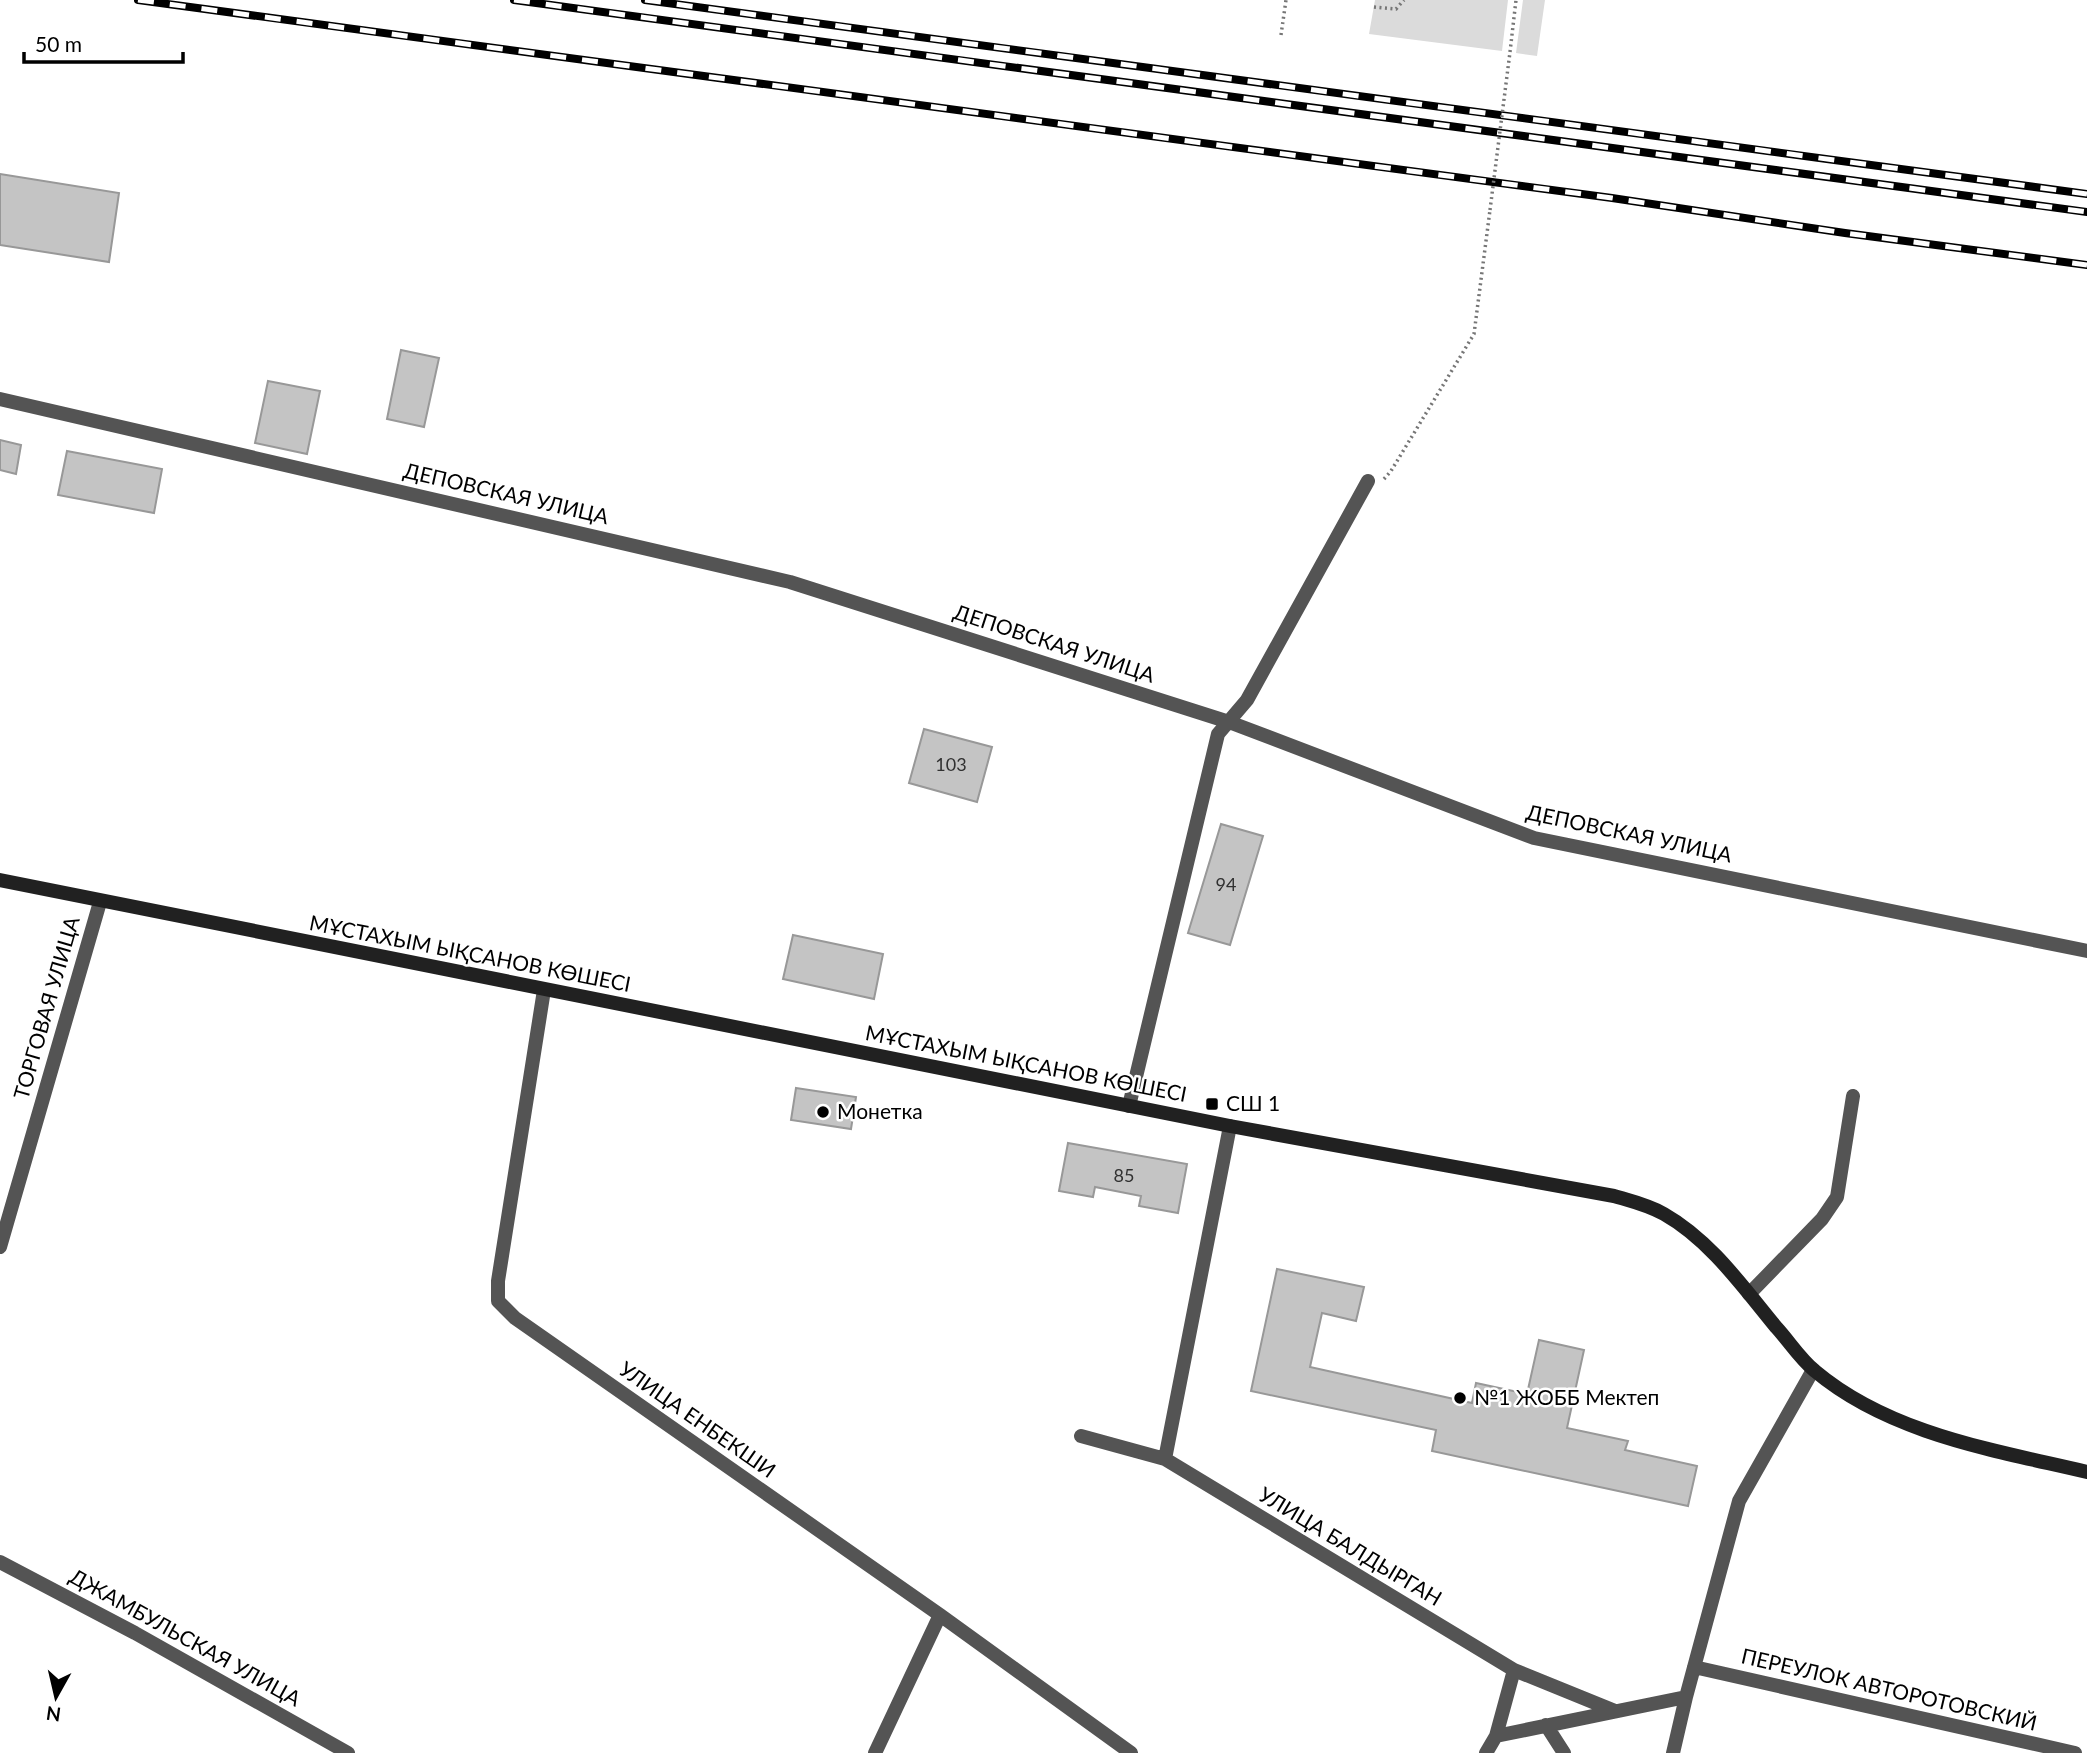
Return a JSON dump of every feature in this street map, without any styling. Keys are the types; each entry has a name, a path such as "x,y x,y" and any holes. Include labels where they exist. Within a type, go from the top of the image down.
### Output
{"main road":[{"name":"МҰСТАХЫМ ЫҚСАНОВ КӨШЕСІ","path":"0,880 1230,1126 1614,1196 1644,1204 1665,1214 1689,1232 1729,1270 1813,1370 1854,1399 1911,1425 1960,1442 2087,1472"}],"street":[{"name":"ДЕПОВСКАЯ УЛИЦА","path":"0,398 790,582 1229,722 1534,838 2087,951"},
{"path":"1129,1106 1215,742 1223,728 1247,700 1366,485"},
{"name":"ТОРГОВАЯ УЛИЦА","path":"0,1247 5,1210 100,902"},
{"name":"УЛИЦА ЕНБЕКШИ","path":"544,990 498,1281 498,1301 515,1318 940,1615 1131,1753"},
{"path":"1749,1294 1822,1219 1837,1197 1853,1096"},
{"path":"1165,1459 1230,1126"},
{"path":"1673,1753 1739,1501 1813,1370"},
{"name":"УЛИЦА БАЛДЫРГАН","path":"1081,1436 1165,1459 1514,1670 1615,1711"},
{"name":"ДЖАМБУЛЬСКАЯ УЛИЦА","path":"0,1562 135,1633 348,1753"},
{"path":"875,1753 940,1615"},
{"name":"ПЕРЕУЛОК АВТОРОТОВСКИЙ","path":"1694,1667 2075,1753"},
{"path":"1486,1753 1496,1735 1514,1670"},
{"path":"1496,1735 1686,1697"},
{"path":"1546,1725 1564,1753"}],"path":[{"path":"1281,35 1286,0"},
{"path":"1374,7 1396,9 1405,0"},
{"path":"1366,485 1372,488 1380,484 1391,471 1474,334 1517,0"}],"shaded area":[{"path":"1375,0 1508,0 1502,51 1369,34"},
{"path":"1523,0 1545,0 1537,56 1516,53"}],"building":[{"path":"0,174 119,193 109,262 0,245"},
{"path":"401,350 439,358 424,427 387,419"},
{"path":"268,381 320,391 307,454 255,443"},
{"path":"0,440 21,445 16,474 0,470"},
{"path":"67,451 162,469 154,513 58,495"},
{"path":"924,729 992,747 977,802 909,783"},
{"path":"1221,824 1263,836 1230,945 1188,933"},
{"path":"793,935 883,954 874,999 783,979"},
{"name":"Монетка","path":"796,1088 856,1097 851,1129 791,1120"},
{"path":"1068,1143 1187,1164 1178,1213 1139,1206 1141,1196 1095,1187 1093,1197 1059,1191"},
{"path":"1277,1269 1364,1287 1356,1321 1322,1313 1310,1367 1472,1403 1476,1383 1527,1394 1539,1340 1584,1350 1567,1428 1628,1441 1625,1450 1697,1466 1688,1506 1432,1451 1436,1430 1251,1391"}],"railway":[{"path":"138,0 1612,198 1845,233 2087,265"},
{"path":"514,0 2087,212"},
{"path":"645,0 2087,194"}],"place":[{"name":"СШ 1","path":"1212,1104"},
{"name":"Монетка","path":"823,1112"},
{"name":"№1 ЖОББ Мектеп","path":"1460,1398"}]}
